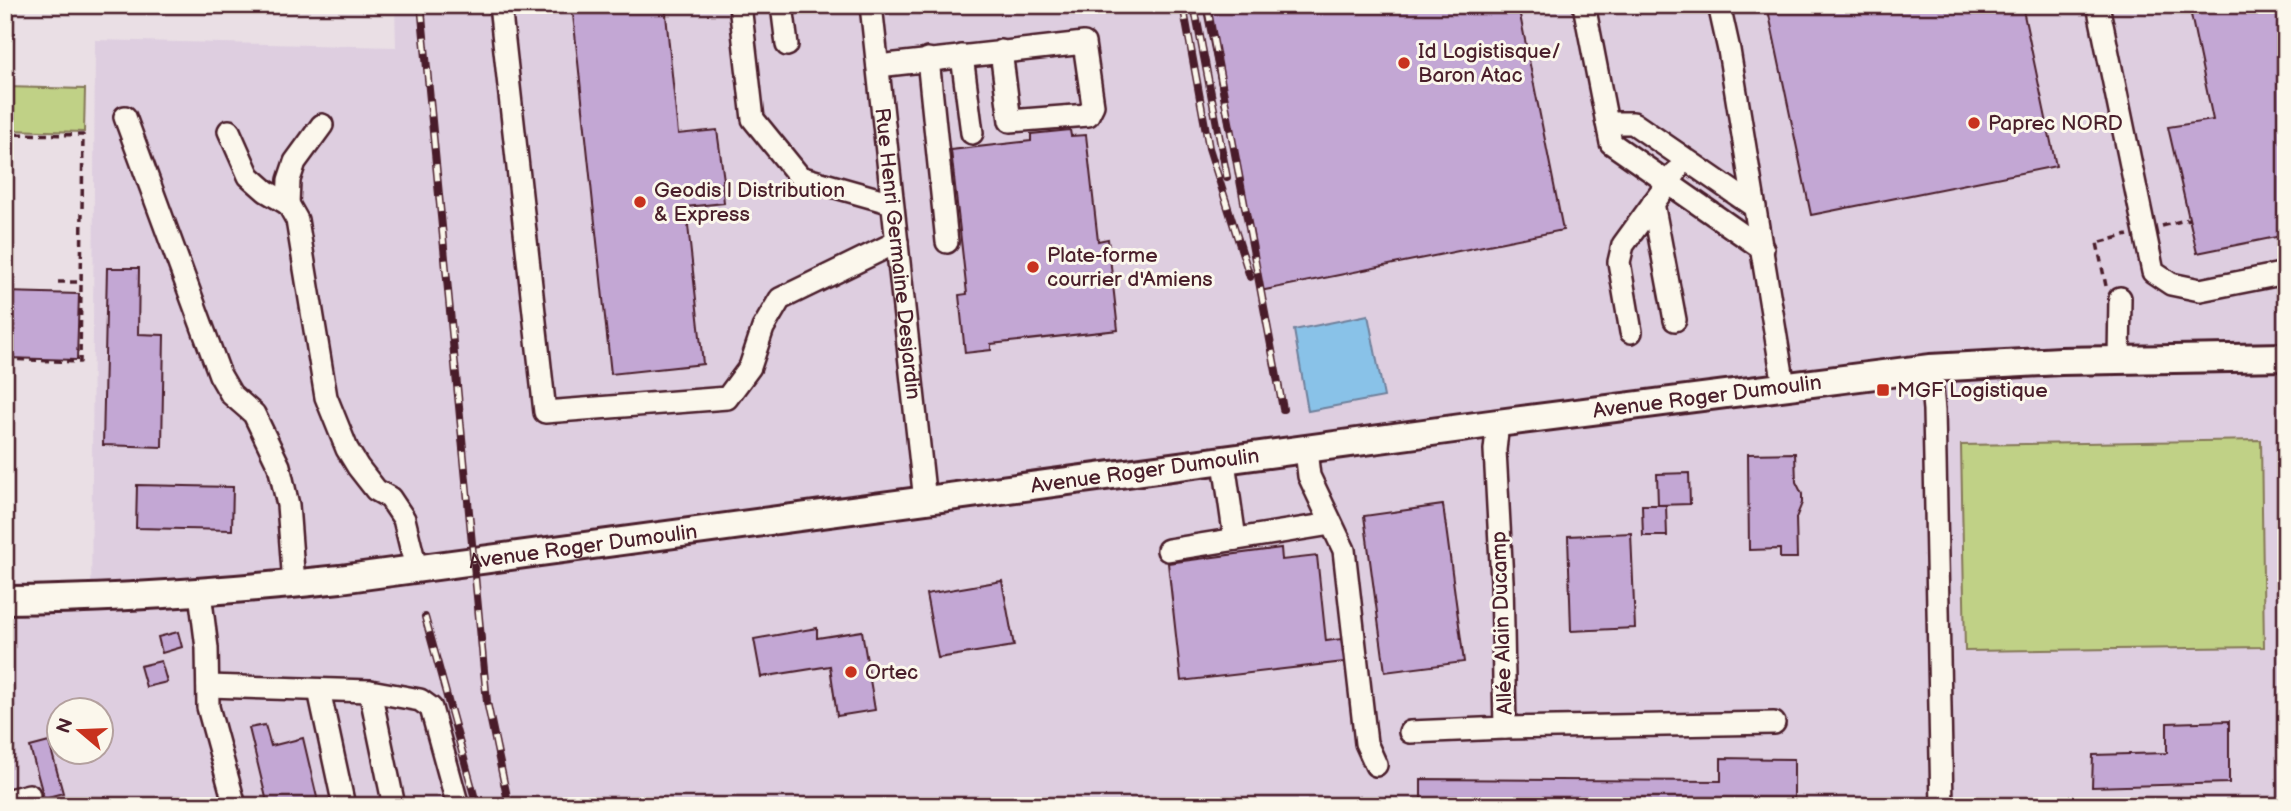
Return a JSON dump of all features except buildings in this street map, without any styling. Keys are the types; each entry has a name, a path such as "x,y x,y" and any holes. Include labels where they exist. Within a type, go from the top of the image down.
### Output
{"main road":[{"name":"Avenue Roger Dumoulin","path":"5,600 74,600 200,593 294,584 1930,368 2119,360 2286,357"}],"street":[{"path":"500,5 545,412 727,398 750,367 763,328 780,299 897,242"},
{"path":"740,5 753,119 800,177 892,202"},
{"path":"782,5 787,45"},
{"name":"Rue Henri Germaine Desjardin","path":"871,5 925,501"},
{"path":"1584,5 1611,143 1763,249"},
{"path":"1718,5 1729,50 1784,386"},
{"path":"2098,5 2153,272 2171,284 2200,290 2286,273"},
{"path":"877,66 962,55 1001,51 1084,43 1093,105 1087,115 1010,121 1001,51"},
{"path":"962,55 972,133"},
{"path":"928,59 947,242"},
{"path":"125,117 220,375 231,394 254,414 279,466 288,505 294,584"},
{"path":"1607,123 1633,123 1755,207"},
{"path":"288,204 289,180 295,162 322,125"},
{"path":"229,131 249,176 266,191 288,204 297,220 326,397 347,449 358,467 376,490 390,498 404,519 416,568"},
{"path":"1631,332 1619,262 1623,245 1685,159"},
{"path":"1653,203 1675,320"},
{"path":"2114,296 2119,360"},
{"path":"1930,368 1934,410 1942,806"},
{"name":"Allée Alain Ducamp","path":"1410,733 1506,728 1495,450 1498,423"},
{"path":"1306,450 1309,476 1344,550 1366,743 1376,765"},
{"path":"1224,461 1235,539"},
{"path":"1168,550 1331,524"},
{"path":"200,593 207,648 208,707 235,806"},
{"path":"208,686 370,691 420,700 431,708 458,806"},
{"path":"319,690 344,806"},
{"path":"370,691 394,806"},
{"path":"1506,728 1774,723"},
{"path":"5,801 29,795"}],"path":[{"path":"5,134 83,135 80,362 5,359"},
{"path":"2114,296 2096,243 2189,219"},
{"path":"58,282 80,282"}],"shaded area":[{"path":"395,5 2286,5 2286,806 5,806 5,617 91,612 95,40 396,47"}],"green space":[{"path":"5,87 85,89 84,132 5,130"},
{"path":"2261,440 2264,647 1965,651 1961,445"}],"water":[{"path":"1368,315 1384,397 1308,411 1294,330"}],"railway":[{"path":"421,5 487,702 509,806"},
{"path":"1183,5 1209,148 1250,277"},
{"path":"1194,5 1227,177"},
{"path":"1207,5 1283,409"},
{"path":"425,617 477,806"}],"place":[{"name":"Id Logistisque/ Baron Atac","path":"1404,63"},
{"name":"Paprec NORD","path":"1974,123"},
{"name":"Geodis | Distribution & Express","path":"640,202"},
{"name":"Plate-forme courrier d'Amiens","path":"1033,267"},
{"name":"MGF Logistique","path":"1883,390"},
{"name":"Ortec","path":"851,672"}]}
